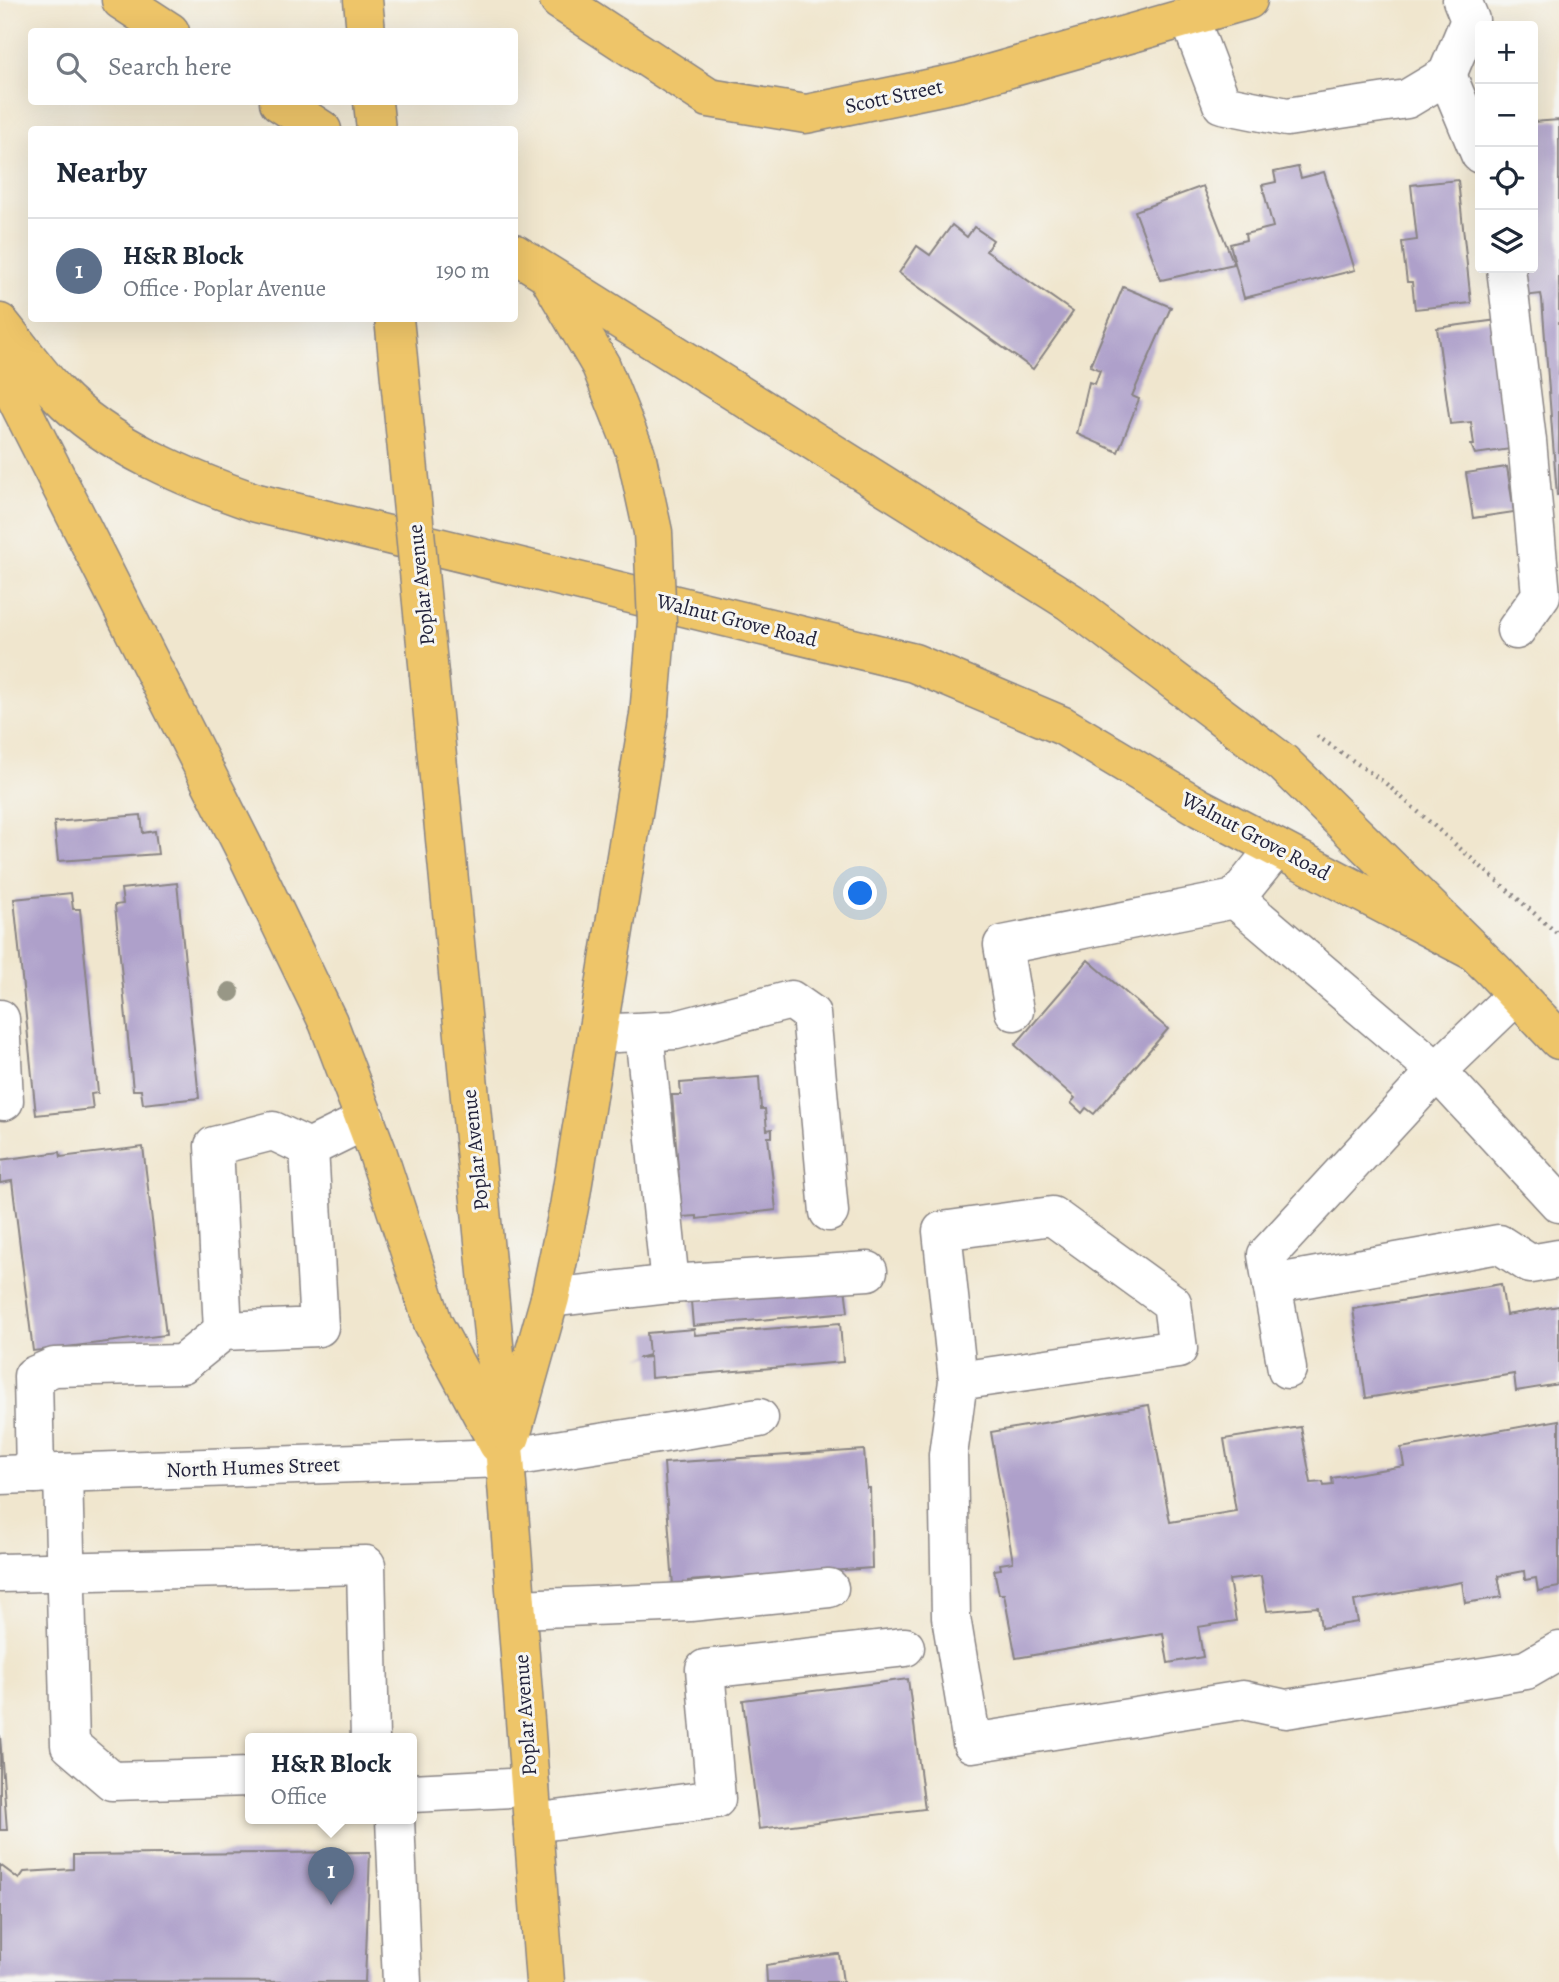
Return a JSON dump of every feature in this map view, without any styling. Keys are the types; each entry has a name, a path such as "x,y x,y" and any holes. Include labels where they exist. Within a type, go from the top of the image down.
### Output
{"main road":[{"path":"363,0 366,28"},
{"name":"Scott Street","path":"559,0 709,98 806,114 961,82 1248,0"},
{"path":"284,105 317,126"},
{"path":"373,105 376,126"},
{"name":"Walnut Grove Road","path":"518,256 1070,602 1283,763 1559,1040"},
{"path":"505,1458 550,1298 569,1207 649,715 657,622 653,545 636,454 601,366 547,274"},
{"name":"Poplar Avenue","path":"394,322 505,1458 545,1982"},
{"name":"Walnut Grove Road","path":"0,323 58,395 112,436 188,479 257,503 914,663 1063,726 1200,808 1475,953"},
{"path":"0,366 328,1022 366,1120 433,1323 505,1458"}],"street":[{"path":"1189,17 1222,104 1287,117 1407,99 1447,75 1470,20 1462,0"},
{"path":"1447,75 1477,147"},
{"path":"1507,273 1527,441 1541,595 1516,630"},
{"path":"1014,1011 1003,946 1236,899 1276,848"},
{"path":"1236,899 1437,1071 1559,1203"},
{"path":"1287,1369 1267,1255 1437,1071 1516,995"},
{"path":"597,1034 676,1030 791,1000 811,1014 829,1212"},
{"path":"0,1018 5,1101"},
{"path":"644,1031 670,1284"},
{"path":"309,1148 366,1120"},
{"path":"223,1331 214,1146 273,1131 309,1148"},
{"path":"245,1777 112,1781 70,1745 66,1572 33,1474 33,1376 54,1367 181,1364 223,1331 319,1327 309,1148"},
{"path":"958,1381 1178,1349 1172,1303 1052,1216 942,1231 958,1381 948,1455 950,1617 972,1743 1243,1700 1286,1709 1526,1670 1559,1651"},
{"path":"1272,1284 1499,1244 1530,1264 1559,1259"},
{"path":"550,1298 670,1284 868,1271"},
{"name":"North Humes Street","path":"33,1474 505,1458 759,1418"},
{"path":"0,1573 366,1565 370,1733"},
{"path":"517,1609 690,1602 829,1588"},
{"path":"417,1794 532,1805 716,1799 705,1668 905,1647"},
{"path":"395,1824 402,1982"}],"building":[{"path":"1559,120 1559,495 1542,299 1541,294 1523,296 1521,273 1538,273 1538,122"},
{"path":"1298,167 1301,178 1324,172 1355,270 1244,298 1230,244 1246,240 1245,234 1273,227 1262,185 1276,182 1274,172"},
{"path":"1458,180 1471,303 1415,309 1412,282 1407,282 1402,242 1417,240 1411,185"},
{"path":"1203,186 1234,264 1161,280 1135,211"},
{"path":"952,225 967,237 974,227 993,240 986,251 1073,312 1033,369 899,273 917,246 930,255"},
{"path":"1123,287 1171,307 1132,396 1139,399 1118,452 1077,434 1089,382 1095,384 1100,370 1090,366"},
{"path":"1498,320 1511,449 1475,454 1471,445 1474,445 1471,422 1450,424 1437,328"},
{"path":"1507,467 1514,512 1473,518 1466,473"},
{"path":"141,815 143,833 155,831 158,854 58,861 54,822"},
{"path":"177,883 199,1098 143,1104 141,1090 133,1090 115,905 123,904 121,889"},
{"path":"71,893 73,909 80,909 98,1093 91,1094 93,1109 36,1115 14,899"},
{"path":"1088,960 1168,1029 1094,1114 1086,1108 1082,1113 1071,1103 1075,1098 1015,1045"},
{"path":"759,1077 761,1109 765,1109 767,1130 772,1129 772,1137 768,1137 776,1210 697,1219 697,1216 682,1217 672,1095 681,1095 680,1083"},
{"path":"143,1147 166,1335 33,1351 12,1181 0,1183 0,1160 60,1152 61,1157"},
{"path":"1501,1284 1506,1315 1559,1306 1559,1384 1516,1391 1514,1374 1366,1398 1353,1309"},
{"path":"845,1287 848,1312 693,1326 691,1301"},
{"path":"840,1323 843,1362 651,1378 650,1357 638,1358 649,1355 647,1333 694,1329 695,1335"},
{"path":"1149,1405 1170,1522 1236,1511 1224,1439 1301,1427 1311,1483 1323,1482 1324,1486 1333,1485 1332,1478 1404,1466 1401,1448 1559,1420 1559,1587 1538,1591 1536,1578 1525,1580 1524,1571 1498,1576 1502,1597 1465,1603 1462,1582 1354,1601 1358,1622 1321,1628 1318,1607 1267,1611 1261,1576 1229,1580 1236,1621 1198,1627 1203,1657 1168,1663 1163,1633 1016,1658 1004,1594 999,1594 994,1570 1001,1569 1000,1564 1013,1562 991,1432"},
{"path":"864,1450 867,1488 870,1488 872,1568 688,1581 688,1585 673,1586 664,1463"},
{"path":"908,1679 925,1809 759,1829 743,1700"},
{"path":"0,1735 7,1830 0,1830"},
{"path":"370,1852 365,1982 0,1981 0,1865 19,1879 24,1872 73,1869 73,1855"},
{"path":"839,1954 843,1982 767,1982 766,1965"}],"place":[{"name":"H&R Block","path":"331,1905"}]}
